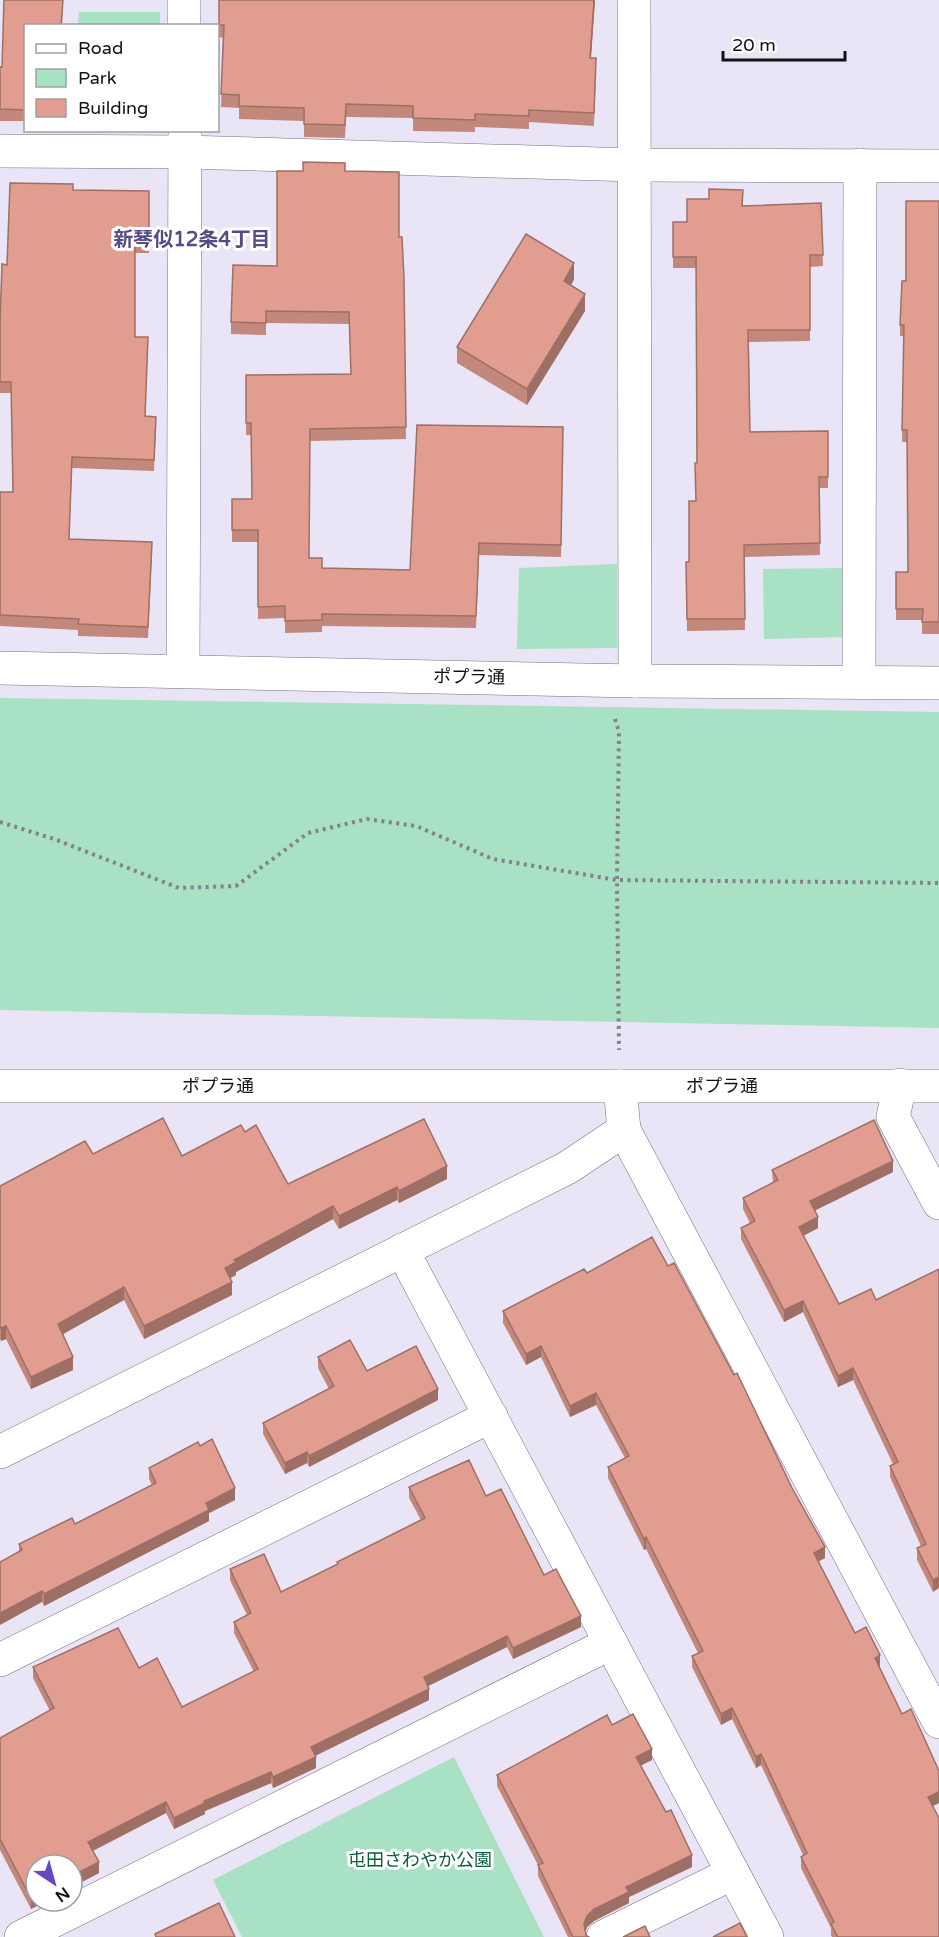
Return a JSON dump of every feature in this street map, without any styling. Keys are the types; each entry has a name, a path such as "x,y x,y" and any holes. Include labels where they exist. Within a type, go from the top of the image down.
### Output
{"street":[{"path":"184,0 184,24"},
{"path":"634,0 635,681"},
{"path":"183,671 184,141"},
{"path":"0,151 184,141 634,165 939,165"},
{"path":"859,682 860,165"},
{"name":"ポプラ通","path":"0,669 635,681 939,683"},
{"path":"900,1085 893,1117 939,1203"},
{"name":"ポプラ通","path":"0,1086 939,1086"},
{"path":"620,1086 624,1130 939,1722"},
{"path":"0,1452 567,1168 624,1130"},
{"path":"402,1250 767,1937"},
{"path":"0,1660 491,1416"},
{"path":"21,1937 611,1643"},
{"path":"603,1937 733,1873"}],"path":[{"path":"601,680 619,732 617,880 620,1086"},
{"path":"0,822 54,839 179,888 236,886 308,833 367,819 416,826 493,859 617,880 939,883"}],"green space":[{"path":"79,12 160,12 160,24 78,24"},
{"path":"617,564 617,648 517,649 519,568"},
{"path":"847,568 846,637 764,639 763,569"},
{"path":"0,698 939,712 939,1028 0,1010"},
{"name":"屯田さわやか公園","path":"454,1757 544,1937 242,1937 213,1880"}],"building":[{"path":"4,0 63,0 61,24 24,24 24,110 0,109 0,67 2,67"},
{"path":"219,0 594,0 590,58 596,58 594,113 529,110 529,116 475,114 475,120 413,118 413,106 346,104 345,125 304,124 304,108 239,106 239,95 221,94 224,25 219,25"},
{"path":"303,162 345,163 345,171 399,172 399,237 402,237 404,278 406,427 310,429 309,558 322,558 322,568 410,570 417,425 563,427 561,545 479,543 476,616 322,614 322,620 285,621 285,606 258,607 258,530 232,530 232,499 252,499 251,423 246,423 246,375 351,374 349,312 266,311 266,323 231,322 233,265 277,266 277,171 303,171"},
{"path":"10,183 73,184 73,190 149,191 149,241 135,241 135,337 148,337 145,416 156,417 154,460 72,457 69,539 152,542 148,627 78,624 79,619 0,615 0,492 13,492 11,382 0,382 2,264 7,265"},
{"path":"709,189 743,190 742,206 821,203 823,255 810,255 810,330 748,330 750,432 828,431 828,477 819,477 820,543 744,545 745,619 687,619 686,562 689,562 689,501 696,501 695,463 697,463 696,257 673,257 673,222 687,222 687,199 709,199"},
{"path":"906,201 939,201 939,622 922,622 923,609 896,609 896,572 908,572 907,430 902,430 904,325 900,325 902,281 906,281"},
{"path":"526,234 574,263 564,281 585,294 527,389 457,347"},
{"path":"163,1118 182,1156 241,1125 245,1132 256,1125 288,1184 424,1119 447,1166 399,1191 397,1187 339,1216 333,1206 234,1260 236,1262 225,1268 232,1282 144,1326 124,1287 58,1324 73,1357 31,1377 6,1326 1,1328 0,1326 0,1186 85,1141 93,1154"},
{"path":"874,1120 893,1161 810,1201 818,1217 799,1227 839,1304 871,1289 876,1300 939,1269 939,1577 933,1580 917,1548 926,1544 890,1466 898,1462 853,1368 838,1376 803,1301 784,1310 741,1228 755,1221 743,1198 778,1180 772,1170"},
{"path":"652,1237 668,1266 674,1263 734,1375 737,1373 792,1488 825,1547 814,1553 855,1633 866,1627 880,1655 875,1658 902,1714 911,1709 939,1771 939,1792 928,1797 939,1818 939,1937 838,1937 831,1924 834,1922 801,1857 807,1853 761,1754 756,1757 732,1708 721,1714 692,1656 703,1651 608,1467 629,1456 596,1393 570,1406 541,1346 526,1354 503,1311 584,1269 587,1273"},
{"path":"350,1340 367,1371 416,1346 438,1389 309,1456 307,1452 285,1463 263,1423 334,1386 318,1357"},
{"path":"212,1439 235,1488 206,1503 209,1510 44,1594 42,1591 0,1613 0,1562 22,1550 19,1544 72,1518 75,1524 156,1483 149,1468 198,1442 200,1446"},
{"path":"469,1460 486,1496 501,1489 544,1575 556,1569 581,1616 513,1648 507,1636 424,1677 429,1689 311,1747 316,1757 273,1777 271,1772 204,1801 205,1803 174,1818 166,1802 88,1842 99,1862 84,1870 84,1853 24,1853 24,1885 0,1839 0,1738 54,1708 33,1667 118,1628 139,1668 157,1658 182,1707 258,1669 234,1622 251,1613 230,1569 264,1554 281,1592 425,1518 409,1487"},
{"path":"633,1714 652,1749 636,1757 666,1812 671,1810 692,1855 626,1887 629,1892 594,1909 587,1916 584,1924 586,1935 589,1937 573,1937 538,1865 543,1863 497,1775 607,1715 612,1725"},
{"path":"219,1903 235,1937 156,1937 155,1934"},
{"path":"740,1923 747,1937 713,1937"},
{"path":"645,1926 650,1937 623,1937"}],"district":[{"name":"新琴似12条4丁目","path":"192,240"}]}
